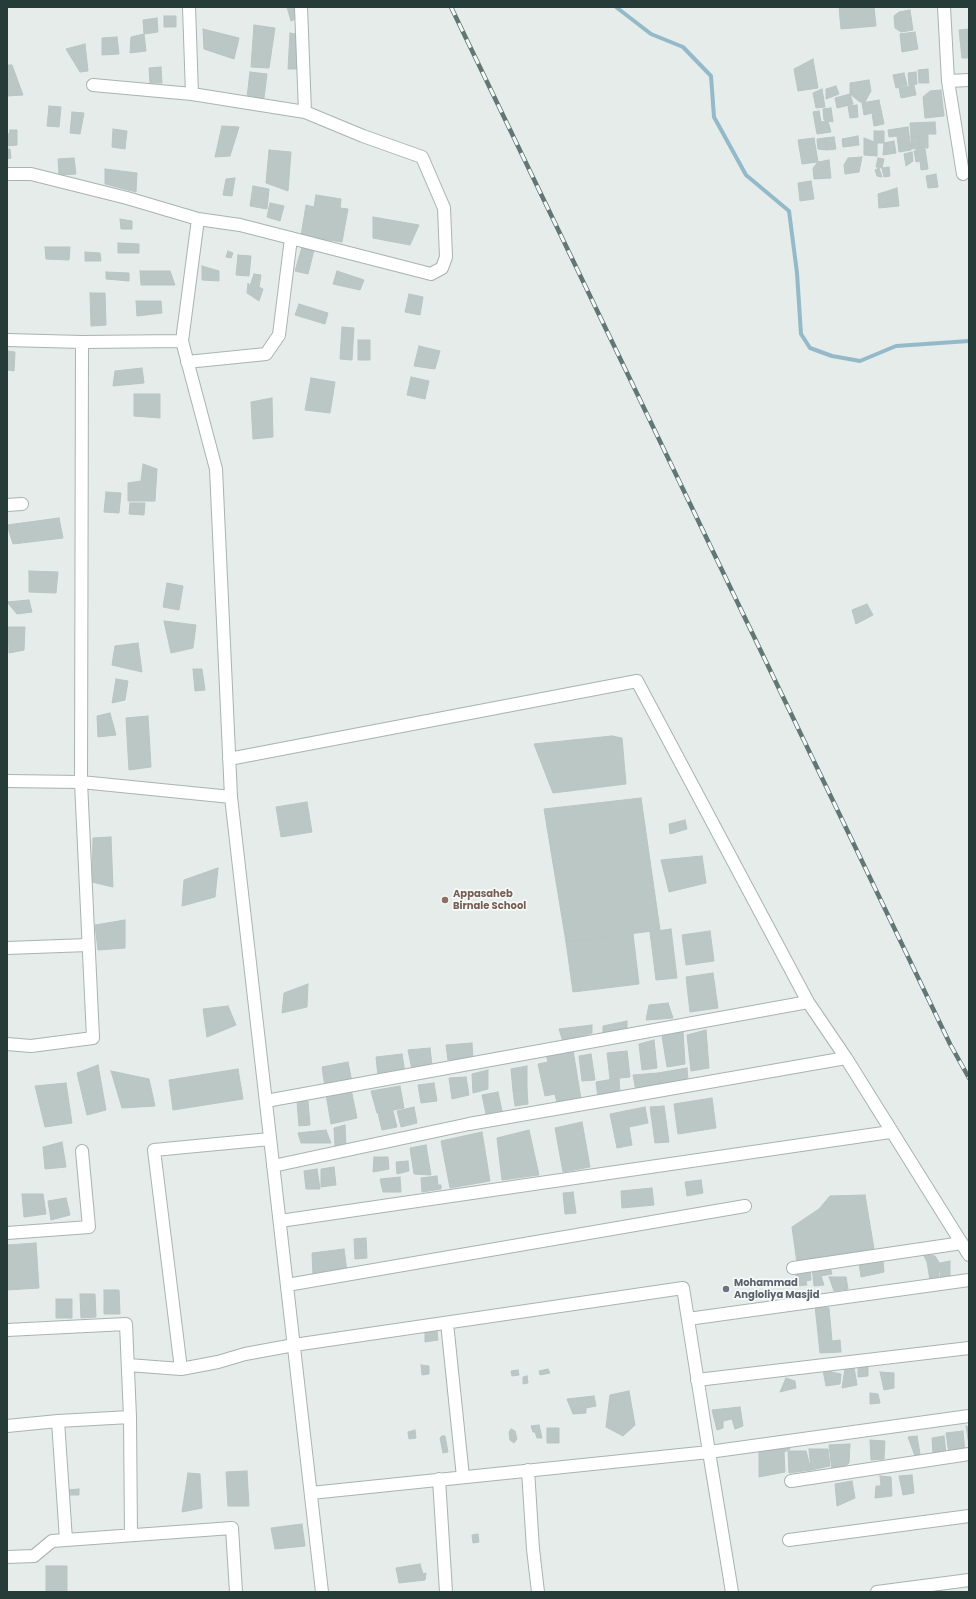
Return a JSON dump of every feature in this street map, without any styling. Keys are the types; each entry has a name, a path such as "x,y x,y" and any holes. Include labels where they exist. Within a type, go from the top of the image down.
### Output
{"street":[{"path":"189,7 192,94"},
{"path":"301,7 305,112"},
{"path":"944,7 948,81 963,174"},
{"path":"948,81 969,80"},
{"path":"7,174 32,174 127,198 198,219 240,225 431,274 442,268 446,257 444,208 422,157 363,136 305,112 192,94 94,86"},
{"path":"198,219 182,341 216,469 231,797 322,1592"},
{"path":"187,362 266,354 279,335 291,238"},
{"path":"7,340 82,342 182,341"},
{"path":"7,1044 31,1046 93,1038 81,782 82,342"},
{"path":"7,505 22,504"},
{"path":"229,759 637,681 808,1002 846,1058 890,1132 969,1255"},
{"path":"7,781 81,782 231,797"},
{"path":"7,948 88,945"},
{"path":"266,1101 808,1002"},
{"path":"273,1166 469,1124 846,1058"},
{"path":"280,1220 890,1132"},
{"path":"181,1369 154,1150 270,1139"},
{"path":"7,1233 89,1227 82,1151"},
{"path":"287,1285 745,1206"},
{"path":"793,1268 962,1243"},
{"path":"688,1319 969,1280"},
{"path":"128,1365 181,1369 218,1362 245,1354 294,1345 683,1288 732,1592"},
{"path":"447,1323 463,1477"},
{"path":"7,1330 126,1324 130,1417 131,1535"},
{"path":"697,1380 969,1348"},
{"path":"311,1493 709,1452 969,1416"},
{"path":"7,1426 58,1421 130,1417"},
{"path":"58,1421 66,1540"},
{"path":"791,1481 969,1454"},
{"path":"528,1470 533,1548 538,1592"},
{"path":"439,1479 446,1592"},
{"path":"789,1540 969,1516"},
{"path":"7,1557 34,1556 52,1540 232,1528 236,1592"},
{"path":"877,1592 969,1580"}],"building":[{"path":"287,7 297,7 300,17 291,21"},
{"path":"839,7 874,7 876,26 841,29"},
{"path":"910,10 913,30 901,32 895,28 894,16 899,12"},
{"path":"164,16 176,16 176,27 164,27"},
{"path":"157,18 158,32 144,34 143,20"},
{"path":"254,25 275,28 269,68 251,67"},
{"path":"203,29 239,38 234,59 204,49"},
{"path":"969,29 969,58 962,58 959,30"},
{"path":"915,32 918,49 902,52 900,34"},
{"path":"290,33 301,35 299,69 288,69"},
{"path":"144,34 146,51 130,53 131,37"},
{"path":"117,37 119,54 102,55 102,38"},
{"path":"85,44 88,71 80,72 66,49"},
{"path":"813,59 818,88 798,91 794,69"},
{"path":"7,65 12,65 23,95 7,96"},
{"path":"161,67 162,83 150,83 149,68"},
{"path":"928,69 929,83 919,83 918,70"},
{"path":"250,72 267,74 264,98 247,97"},
{"path":"916,72 917,84 909,85 908,73"},
{"path":"904,73 907,85 896,88 893,75"},
{"path":"869,80 871,91 865,102 860,102 850,94 850,83"},
{"path":"914,85 916,95 901,98 899,88"},
{"path":"836,86 839,94 826,99 826,89"},
{"path":"822,89 825,107 816,108 813,93"},
{"path":"941,90 944,116 925,118 923,97 930,91"},
{"path":"850,94 853,104 837,108 835,98"},
{"path":"879,100 884,124 874,126 872,113 864,115 862,103"},
{"path":"857,105 858,117 850,118 848,106"},
{"path":"49,106 61,107 59,127 47,126"},
{"path":"831,108 833,122 824,120 823,109"},
{"path":"819,111 821,122 828,121 831,132 817,134 813,112"},
{"path":"72,112 84,113 80,134 70,133"},
{"path":"935,122 936,134 928,134 928,148 919,148 919,137 911,137 910,123"},
{"path":"222,126 239,127 230,156 215,157"},
{"path":"908,127 911,150 899,152 897,136 889,137 888,130"},
{"path":"113,129 127,131 125,149 112,147"},
{"path":"10,130 17,130 17,145 7,146"},
{"path":"874,131 884,131 884,143 874,143"},
{"path":"858,136 859,145 843,147 842,139"},
{"path":"834,137 836,149 827,150 825,138"},
{"path":"911,137 919,137 919,148 911,149"},
{"path":"814,138 818,162 802,164 798,140"},
{"path":"825,138 827,150 818,149 817,139"},
{"path":"864,138 877,143 877,156 864,155"},
{"path":"894,141 896,153 883,155 884,143"},
{"path":"919,148 925,149 928,169 921,170 920,161 916,162 914,151"},
{"path":"7,149 10,149 11,158 7,159"},
{"path":"269,150 291,152 288,191 266,183"},
{"path":"912,152 913,161 906,166 904,154"},
{"path":"862,157 859,172 845,174 844,165 848,158"},
{"path":"74,158 76,174 59,175 58,159"},
{"path":"878,158 884,159 882,168 876,167"},
{"path":"829,160 831,178 814,179 813,168 818,162"},
{"path":"889,167 890,176 884,177 882,168"},
{"path":"879,168 882,177 877,176 875,170"},
{"path":"105,169 137,173 136,192 105,184"},
{"path":"936,174 938,187 928,188 926,176"},
{"path":"235,178 232,196 223,195 226,179"},
{"path":"811,181 814,199 800,201 798,183"},
{"path":"253,186 269,189 267,209 250,206"},
{"path":"897,188 899,206 879,208 878,194"},
{"path":"316,195 341,199 340,208 348,209 342,242 301,236 306,205 314,207"},
{"path":"270,203 284,206 280,221 267,217"},
{"path":"373,217 419,225 410,245 373,238"},
{"path":"120,219 132,221 132,229 121,229"},
{"path":"118,243 139,244 139,253 118,253"},
{"path":"45,247 70,247 69,260 46,259"},
{"path":"302,247 314,250 308,274 295,271"},
{"path":"228,251 233,253 231,258 226,257"},
{"path":"85,252 100,253 101,261 85,261"},
{"path":"238,255 251,256 249,276 236,275"},
{"path":"202,266 219,271 219,281 202,280"},
{"path":"140,271 170,271 175,285 141,285"},
{"path":"337,271 364,280 360,290 333,284"},
{"path":"106,272 129,273 129,281 106,279"},
{"path":"254,274 261,275 259,287 263,289 259,301 247,293 248,283 250,286"},
{"path":"90,293 105,293 106,325 91,326"},
{"path":"409,294 423,297 420,315 405,312"},
{"path":"136,301 161,301 162,313 137,316"},
{"path":"299,304 328,313 325,324 295,315"},
{"path":"342,327 354,328 352,360 340,359"},
{"path":"358,340 370,340 370,360 358,360"},
{"path":"419,346 440,351 435,369 414,366"},
{"path":"7,351 15,352 14,371 7,370"},
{"path":"142,368 144,383 113,386 115,371"},
{"path":"411,377 429,381 425,399 407,395"},
{"path":"311,378 335,382 330,413 305,410"},
{"path":"134,394 160,394 160,418 134,416"},
{"path":"272,398 273,437 253,439 251,402"},
{"path":"143,464 157,469 155,501 128,501 128,483 141,481"},
{"path":"106,492 121,493 119,513 104,512"},
{"path":"130,503 145,503 144,515 129,514"},
{"path":"59,518 63,538 13,544 7,525"},
{"path":"29,571 58,572 56,593 29,592"},
{"path":"167,583 183,586 179,610 163,607"},
{"path":"29,600 32,612 17,614 7,602"},
{"path":"867,604 873,615 856,624 852,610"},
{"path":"164,621 196,625 193,648 171,653"},
{"path":"8,627 25,627 24,650 9,653"},
{"path":"138,643 142,672 112,665 115,646"},
{"path":"193,669 202,669 205,690 195,691"},
{"path":"116,679 128,681 125,700 112,703"},
{"path":"110,713 116,735 98,737 97,716"},
{"path":"148,716 151,767 129,770 126,718"},
{"path":"612,736 622,738 626,784 553,793 534,744"},
{"path":"641,798 660,930 566,942 544,809"},
{"path":"307,802 312,832 281,837 276,807"},
{"path":"685,820 687,829 670,834 669,824"},
{"path":"111,837 113,887 92,882 93,838"},
{"path":"702,856 706,883 669,892 661,860"},
{"path":"218,868 215,897 182,906 184,880"},
{"path":"125,920 125,948 98,950 95,925"},
{"path":"671,929 677,978 656,980 650,932"},
{"path":"710,931 714,961 686,965 682,935"},
{"path":"633,934 639,984 573,992 566,942"},
{"path":"713,973 718,1008 690,1012 686,977"},
{"path":"308,984 307,1007 282,1013 284,993"},
{"path":"668,1003 673,1018 646,1020 649,1005"},
{"path":"228,1006 236,1025 207,1037 203,1009"},
{"path":"627,1021 627,1028 603,1036 603,1026"},
{"path":"592,1025 592,1033 563,1042 559,1029"},
{"path":"706,1030 709,1068 691,1071 687,1035"},
{"path":"683,1032 685,1064 667,1067 662,1036"},
{"path":"654,1040 657,1068 642,1070 639,1044"},
{"path":"472,1043 473,1058 448,1060 446,1045"},
{"path":"430,1048 432,1065 412,1070 408,1050"},
{"path":"573,1050 581,1099 557,1103 555,1094 545,1096 538,1064 548,1062 546,1054"},
{"path":"627,1051 630,1077 610,1079 607,1053"},
{"path":"402,1054 405,1073 378,1076 376,1057"},
{"path":"591,1054 595,1080 582,1081 579,1056"},
{"path":"348,1062 352,1082 325,1087 322,1067"},
{"path":"98,1065 106,1110 87,1115 77,1073"},
{"path":"527,1066 527,1089 513,1091 511,1069"},
{"path":"687,1068 688,1080 661,1087 658,1073"},
{"path":"238,1069 243,1099 173,1110 169,1080"},
{"path":"488,1070 488,1089 473,1093 472,1074"},
{"path":"111,1071 149,1079 155,1106 122,1108"},
{"path":"658,1073 661,1087 636,1091 633,1075"},
{"path":"466,1077 469,1095 452,1099 449,1078"},
{"path":"619,1078 620,1094 598,1098 596,1082"},
{"path":"66,1083 72,1123 45,1127 35,1086"},
{"path":"434,1083 437,1101 421,1103 418,1085"},
{"path":"400,1086 404,1108 377,1113 371,1091"},
{"path":"351,1089 357,1118 331,1124 326,1094"},
{"path":"527,1089 528,1104 515,1106 513,1091"},
{"path":"498,1092 502,1111 486,1114 482,1095"},
{"path":"712,1098 716,1128 678,1134 674,1104"},
{"path":"297,1101 308,1101 310,1125 299,1126"},
{"path":"664,1106 669,1142 655,1143 650,1107"},
{"path":"414,1107 417,1123 401,1127 397,1111"},
{"path":"645,1107 648,1123 629,1127 632,1145 617,1148 610,1114"},
{"path":"393,1111 397,1127 382,1130 378,1113"},
{"path":"582,1122 590,1167 563,1172 555,1128"},
{"path":"345,1125 346,1146 335,1146 334,1128"},
{"path":"326,1130 331,1143 301,1143 298,1133"},
{"path":"529,1130 539,1175 502,1180 497,1138"},
{"path":"482,1132 490,1181 450,1188 441,1141"},
{"path":"62,1142 66,1167 45,1169 43,1147"},
{"path":"426,1145 431,1175 414,1174 410,1148"},
{"path":"374,1157 388,1157 389,1169 373,1172"},
{"path":"408,1161 409,1171 397,1174 396,1162"},
{"path":"334,1167 336,1185 321,1187 321,1169"},
{"path":"317,1169 320,1189 306,1189 304,1171"},
{"path":"437,1176 438,1185 441,1185 441,1189 422,1192 421,1178"},
{"path":"400,1177 401,1192 383,1192 380,1179"},
{"path":"701,1180 703,1193 687,1196 685,1182"},
{"path":"652,1188 654,1205 622,1208 621,1191"},
{"path":"573,1192 576,1213 565,1214 563,1193"},
{"path":"22,1194 43,1194 46,1214 24,1217"},
{"path":"865,1195 874,1249 797,1263 792,1227 819,1209 830,1196"},
{"path":"66,1198 70,1215 51,1220 48,1201"},
{"path":"366,1238 367,1258 355,1259 354,1239"},
{"path":"36,1243 39,1288 7,1290 7,1245"},
{"path":"344,1249 347,1271 313,1275 312,1253"},
{"path":"923,1254 935,1256 940,1264 938,1279 930,1280 927,1262"},
{"path":"883,1261 884,1272 861,1277 859,1263"},
{"path":"950,1261 950,1277 940,1278 940,1263"},
{"path":"812,1267 830,1267 832,1274 821,1276 824,1285 814,1286"},
{"path":"810,1269 811,1280 806,1281 807,1285 796,1286 796,1270"},
{"path":"829,1277 846,1277 848,1289 834,1291"},
{"path":"104,1290 119,1290 120,1314 104,1314"},
{"path":"80,1294 95,1294 96,1317 81,1318"},
{"path":"56,1299 72,1299 72,1318 56,1318"},
{"path":"815,1306 829,1308 832,1341 840,1340 841,1352 820,1353"},
{"path":"437,1331 438,1340 425,1342 425,1332"},
{"path":"421,1365 429,1366 429,1374 422,1375"},
{"path":"858,1365 868,1365 868,1376 858,1377"},
{"path":"854,1367 857,1385 842,1388 845,1368"},
{"path":"548,1369 550,1373 540,1375 539,1371"},
{"path":"518,1370 519,1375 512,1376 511,1371"},
{"path":"823,1370 841,1374 840,1384 826,1386"},
{"path":"880,1372 894,1373 894,1388 884,1390"},
{"path":"527,1376 528,1383 523,1384 523,1377"},
{"path":"786,1378 795,1381 796,1388 780,1392"},
{"path":"629,1391 635,1425 623,1436 606,1427 610,1395"},
{"path":"870,1393 878,1394 880,1403 870,1404"},
{"path":"594,1396 596,1406 586,1408 586,1413 573,1414 567,1399"},
{"path":"740,1407 743,1426 735,1429 732,1419 723,1421 723,1428 717,1430 712,1410"},
{"path":"539,1425 542,1438 537,1438 531,1426"},
{"path":"966,1426 969,1427 969,1445"},
{"path":"547,1428 559,1428 559,1443 547,1443"},
{"path":"511,1429 515,1431 517,1439 514,1443 510,1440 509,1432"},
{"path":"415,1430 416,1438 409,1439 408,1432"},
{"path":"963,1431 965,1452 949,1454 946,1433"},
{"path":"445,1436 448,1452 443,1453 440,1438"},
{"path":"917,1436 920,1454 915,1456 908,1437"},
{"path":"944,1436 946,1453 933,1454 932,1438"},
{"path":"870,1440 885,1441 884,1459 871,1460"},
{"path":"850,1444 849,1463 843,1468 832,1470 829,1445"},
{"path":"789,1446 790,1449 784,1452 785,1472 759,1477 759,1449"},
{"path":"809,1449 828,1449 830,1466 811,1470"},
{"path":"788,1451 806,1451 811,1470 789,1473"},
{"path":"247,1471 249,1506 228,1506 226,1472"},
{"path":"188,1473 200,1474 202,1508 182,1512"},
{"path":"912,1475 914,1493 903,1495 899,1476"},
{"path":"880,1476 891,1477 892,1496 875,1498 876,1486 881,1486"},
{"path":"852,1481 855,1498 837,1506 835,1484"},
{"path":"79,1489 79,1495 68,1495 67,1490"},
{"path":"302,1524 305,1546 275,1549 271,1528"},
{"path":"478,1534 479,1542 473,1543 472,1535"},
{"path":"420,1564 423,1574 426,1573 425,1580 399,1583 396,1568"},
{"path":"46,1566 67,1566 67,1592 46,1592"}],"waterway":[{"path":"616,7 651,34 683,47 711,76 714,117 746,175 789,211 797,273 801,334 810,348 832,356 860,361 896,346 969,341"}],"railway":[{"path":"451,7 950,1044 969,1078"}],"place":[{"name":"Appasaheb Birnale School","path":"445,900"},
{"name":"Mohammad Angloliya Masjid","path":"726,1289"}]}
